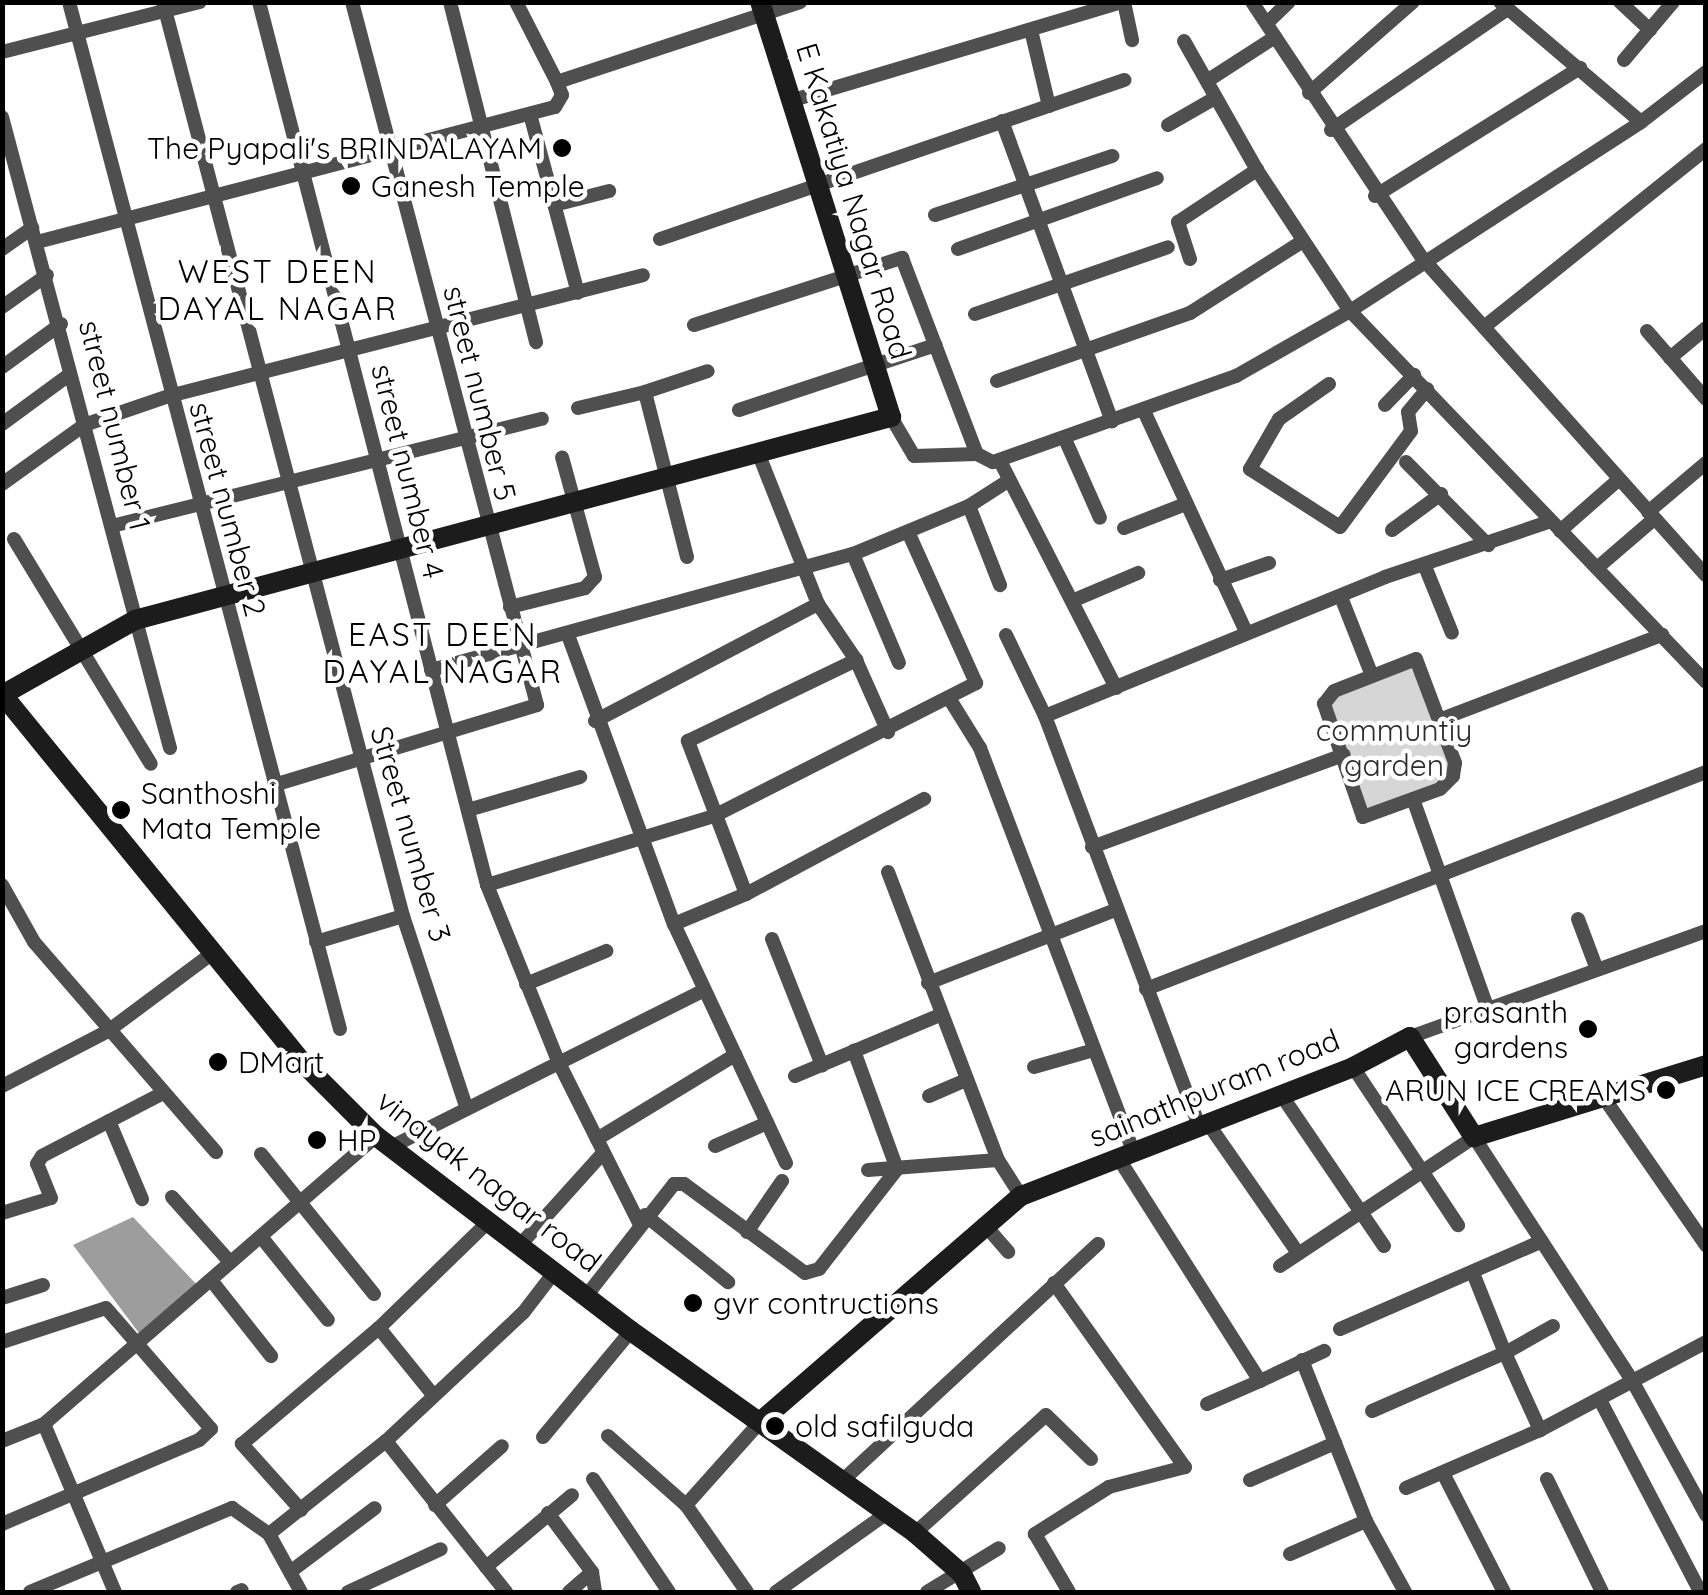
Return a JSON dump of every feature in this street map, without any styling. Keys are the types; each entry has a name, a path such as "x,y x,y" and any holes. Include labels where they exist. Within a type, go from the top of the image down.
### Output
{"street":[{"name":"street number 2","path":"69,2 127,215 169,396 340,1029"},
{"path":"2,52 78,35 164,7 200,2"},
{"name":"street number 4","path":"259,2 487,885 559,1063 599,1147 642,1219"},
{"name":"street number 5","path":"352,2 486,528 537,705 448,733"},
{"path":"450,2 536,342"},
{"path":"2,249 34,235 127,215 560,104 557,82 516,2"},
{"path":"557,82 762,8 800,2"},
{"path":"790,101 1123,2 1132,40"},
{"path":"1252,2 1331,130 1422,260 1706,574"},
{"path":"1207,82 1271,30 1289,2"},
{"path":"1310,93 1413,2"},
{"path":"1620,2 1650,30"},
{"path":"1624,60 1673,2"},
{"path":"1331,130 1504,6 1641,122"},
{"path":"164,7 310,574"},
{"name":"E Kakatiya Nagar Road","path":"762,8 891,417"},
{"path":"1031,30 1048,106"},
{"path":"1184,41 1257,170 1350,311 1706,682"},
{"path":"1375,196 1580,68"},
{"path":"3,695 135,620 891,417 914,456 978,454 1000,461 1144,411 1236,376 1350,311 1422,260 1641,122 1706,72"},
{"path":"660,239 1126,80"},
{"path":"1168,125 1216,98"},
{"path":"530,114 578,294"},
{"path":"1002,122 1112,422"},
{"name":"street number 1","path":"4,126 61,324 70,374 170,748"},
{"path":"1484,327 1706,149"},
{"path":"935,215 1112,156"},
{"path":"1190,260 1178,222 1257,170"},
{"path":"958,248 1157,178"},
{"path":"2,192 19,180"},
{"path":"554,206 609,191"},
{"path":"997,381 1190,314 1303,241"},
{"path":"975,314 1168,247"},
{"path":"694,325 902,258 978,454"},
{"path":"2,307 47,274"},
{"path":"2,484 84,425 169,396 643,276"},
{"path":"2,367 61,324"},
{"path":"1670,358 1706,328"},
{"path":"1647,331 1706,398"},
{"path":"739,410 872,361 936,344"},
{"path":"578,408 646,392 708,371"},
{"path":"2,424 70,374"},
{"path":"1386,406 1414,374"},
{"path":"1329,384 1279,419 1250,469 1340,527 1410,431 1408,412 1427,388"},
{"path":"646,392 687,557"},
{"path":"1144,411 1183,505 1246,632"},
{"path":"112,526 542,419"},
{"path":"1064,439 1100,518"},
{"path":"759,455 818,604 856,660 888,732"},
{"path":"510,607 593,584 562,458"},
{"path":"1000,461 1116,688"},
{"path":"1406,462 1488,545"},
{"path":"1597,568 1706,464"},
{"path":"1044,716 1424,564 1556,526 1618,480"},
{"path":"432,670 853,554 969,506 1008,481"},
{"path":"1392,530 1441,494"},
{"path":"1124,528 1183,505"},
{"path":"969,506 1000,584"},
{"path":"487,885 714,816 888,732 976,683 908,532"},
{"path":"14,539 150,764"},
{"path":"853,554 900,663"},
{"path":"1220,580 1269,563"},
{"path":"1424,564 1452,633"},
{"path":"1072,601 1138,573"},
{"name":"Street number 3","path":"310,574 403,916 466,1106"},
{"path":"1341,597 1371,673"},
{"path":"595,720 818,604"},
{"path":"1006,634 1044,716 1115,910 1203,1124 1298,1254"},
{"path":"568,635 595,720 674,924 786,1163"},
{"path":"1439,720 1662,636"},
{"path":"1416,659 1439,720 1454,776 1440,789 1363,817 1324,704 1334,691 1371,673 1416,659"},
{"path":"746,894 688,741 856,660"},
{"name":"vinayak nagar road","path":"3,695 305,1065 383,1141 631,1331 761,1421 884,1516 916,1533 967,1583"},
{"path":"949,698 980,748 1094,1050 1127,1156 1260,1380"},
{"path":"274,785 362,762 448,733"},
{"path":"1092,847 1344,756"},
{"path":"1146,989 1706,772"},
{"path":"468,810 580,777"},
{"path":"1413,798 1488,1006"},
{"path":"674,924 746,894 924,799"},
{"path":"888,872 998,1160 1020,1196"},
{"path":"2,886 34,942 216,1152"},
{"path":"928,983 1115,910"},
{"path":"316,942 403,916"},
{"path":"1578,919 1596,967"},
{"path":"1706,931 1596,967 1410,1037 1634,1382 1706,1515"},
{"path":"772,939 822,1064"},
{"path":"526,984 606,950"},
{"path":"2,1086 108,1031 214,952"},
{"path":"2,1441 44,1424 141,1344 230,1262 383,1141 559,1063 703,991"},
{"path":"795,1076 940,1015"},
{"name":"sainathpuram road","path":"761,1421 1020,1196 1353,1067 1410,1037"},
{"path":"1034,1067 1094,1050"},
{"path":"854,1052 897,1168"},
{"path":"520,1244 599,1147 735,1055"},
{"path":"1280,1266 1474,1137 1706,1065"},
{"path":"1353,1067 1417,1172 1458,1225"},
{"path":"929,1096 966,1080"},
{"path":"2,1214 51,1198 38,1160 163,1093"},
{"path":"1280,1093 1384,1246"},
{"path":"1602,1095 1706,1245"},
{"path":"109,1121 142,1199"},
{"path":"716,1146 767,1123"},
{"path":"260,1154 374,1294"},
{"path":"868,1170 998,1160"},
{"path":"587,1296 666,1189 684,1184 747,1232 813,1273 897,1168"},
{"path":"747,1232 782,1181"},
{"path":"172,1197 230,1262"},
{"path":"642,1219 728,1282"},
{"path":"302,1510 242,1444 379,1328 490,1220"},
{"path":"984,1224 1008,1252"},
{"path":"262,1238 328,1320"},
{"path":"1340,1329 1542,1241"},
{"path":"842,1481 1098,1244"},
{"path":"269,1534 386,1441 523,1313 556,1270"},
{"path":"1473,1272 1540,1430"},
{"path":"212,1280 272,1356"},
{"path":"1054,1282 1185,1467 1109,1487 1035,1534 1069,1592"},
{"path":"2,1298 44,1285"},
{"path":"2,1342 106,1308 141,1344 210,1429 199,1440 2,1524"},
{"path":"1372,1412 1505,1353 1553,1326"},
{"path":"379,1328 434,1396"},
{"path":"543,1437 631,1331"},
{"path":"1406,1488 1540,1430 1705,1344"},
{"path":"1208,1404 1324,1350"},
{"path":"1302,1360 1366,1521 1405,1592"},
{"path":"1600,1400 1701,1590"},
{"path":"916,1533 1046,1415 1091,1459"},
{"path":"686,1505 761,1421"},
{"path":"44,1424 115,1592"},
{"path":"608,1436 686,1505 746,1592"},
{"path":"386,1441 506,1592"},
{"path":"1250,1480 1335,1442"},
{"path":"435,1505 502,1446"},
{"path":"1443,1473 1504,1592"},
{"path":"593,1479 669,1592"},
{"path":"1547,1479 1602,1592"},
{"path":"486,1567 572,1495"},
{"path":"30,1592 227,1508 269,1534 302,1592"},
{"path":"290,1572 375,1508"},
{"path":"548,1513 592,1572 594,1592"},
{"path":"776,1592 884,1516"},
{"path":"1290,1554 1366,1521"},
{"path":"927,1592 967,1583 999,1548"},
{"path":"348,1592 441,1550"},
{"path":"569,1592 592,1572"}],"green space":[{"name":"communtiy garden","path":"1412,660 1453,776 1363,817 1326,699"}],"shaded area":[{"path":"133,1217 198,1286 142,1337 73,1245"}],"place":[{"name":"The Pyapali's BRINDALAYAM","path":"562,148"},
{"name":"Ganesh Temple","path":"351,186"},
{"name":"Santhoshi Mata Temple","path":"121,810"},
{"name":"prasanth gardens","path":"1588,1029"},
{"name":"DMart","path":"218,1062"},
{"name":"ARUN ICE CREAMS","path":"1666,1090"},
{"name":"HP","path":"317,1140"},
{"name":"gvr contructions","path":"693,1303"},
{"name":"old safilguda","path":"775,1426"}],"district":[{"name":"WEST DEEN DAYAL NAGAR","path":"278,290"},
{"name":"EAST DEEN DAYAL NAGAR","path":"443,654"}]}
